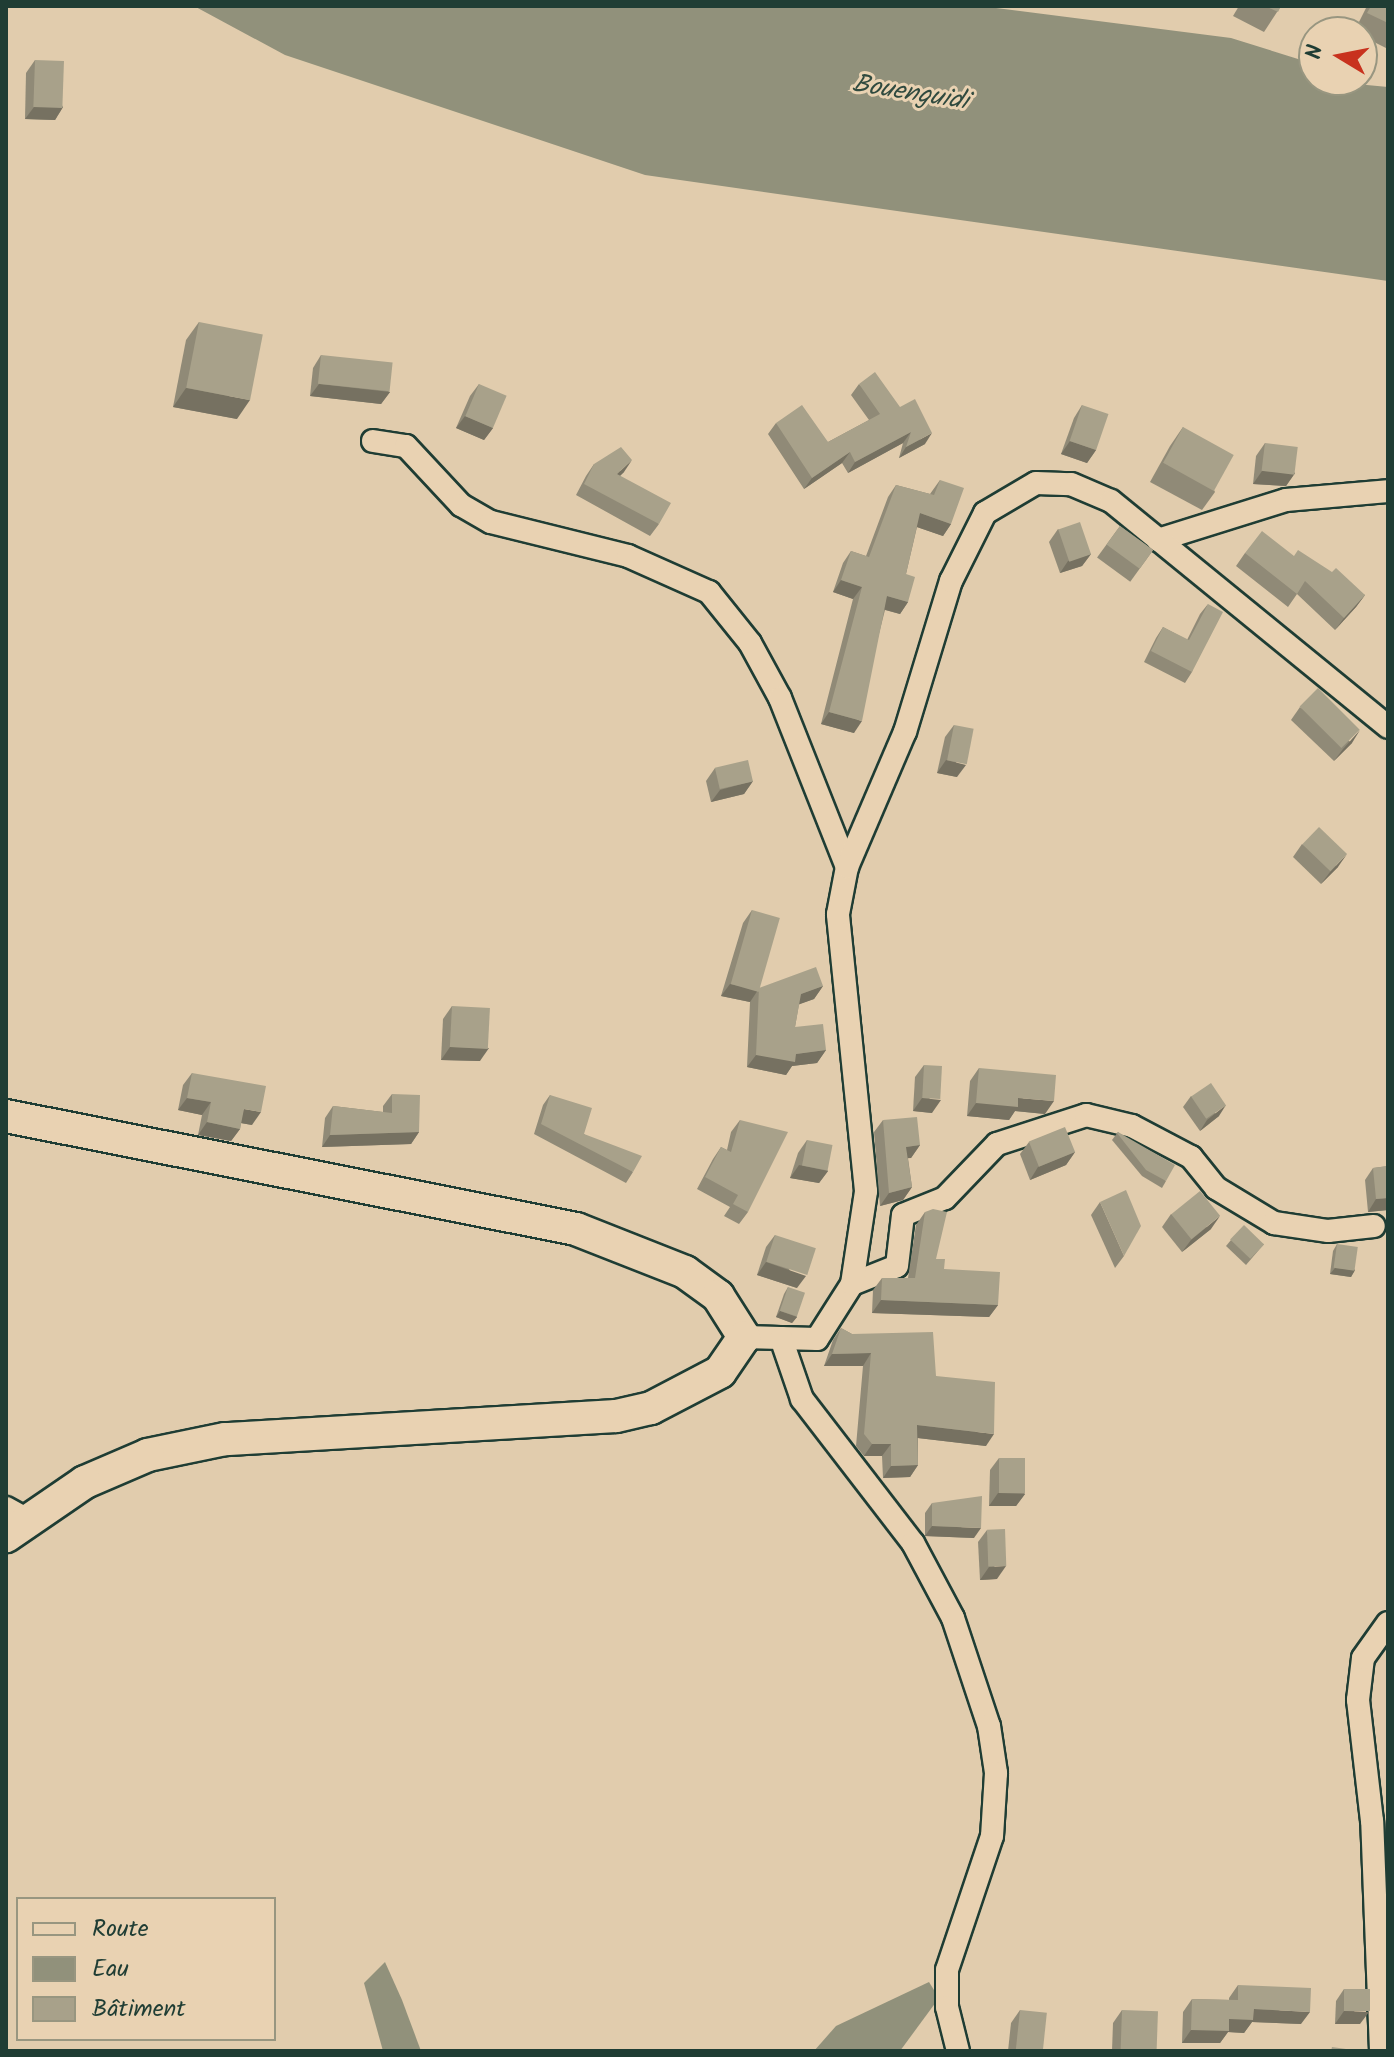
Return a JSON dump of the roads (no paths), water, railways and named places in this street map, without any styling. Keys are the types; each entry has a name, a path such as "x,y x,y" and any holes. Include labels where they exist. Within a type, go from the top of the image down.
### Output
{"main road":[{"path":"6,1116 576,1229 685,1272 718,1296 744,1337 720,1372 651,1408 616,1416 225,1439 148,1455 85,1482 13,1521"}],"street":[{"path":"373,441 406,446 461,505 491,522 628,556 709,592 750,643 780,698 847,867"},
{"path":"744,1337 817,1339 852,1284 866,1191 838,969 847,867 905,732 951,581 985,513 1036,483 1071,484 1111,501 1388,727"},
{"path":"1158,540 1286,500 1388,491"},
{"path":"852,1284 897,1266 903,1215 945,1198 997,1144 1086,1115 1132,1126 1191,1157 1216,1188 1274,1223 1328,1231 1374,1226"},
{"path":"781,1338 802,1399 913,1543 947,1606 989,1726 996,1773 992,1836 947,1970 947,2007 958,2051"},
{"path":"1381,2051 1372,1821 1358,1700 1363,1658 1388,1623"}],"water":[{"name":"Bouenguidi","path":"194,6 980,6 1231,38 1298,59 1298,96 1378,96 1378,86 1388,87 1388,281 645,175 285,55"},
{"path":"385,1962 421,2051 383,2051 364,1983"},
{"path":"929,1982 939,1998 900,2051 814,2051 836,2026"}]}
